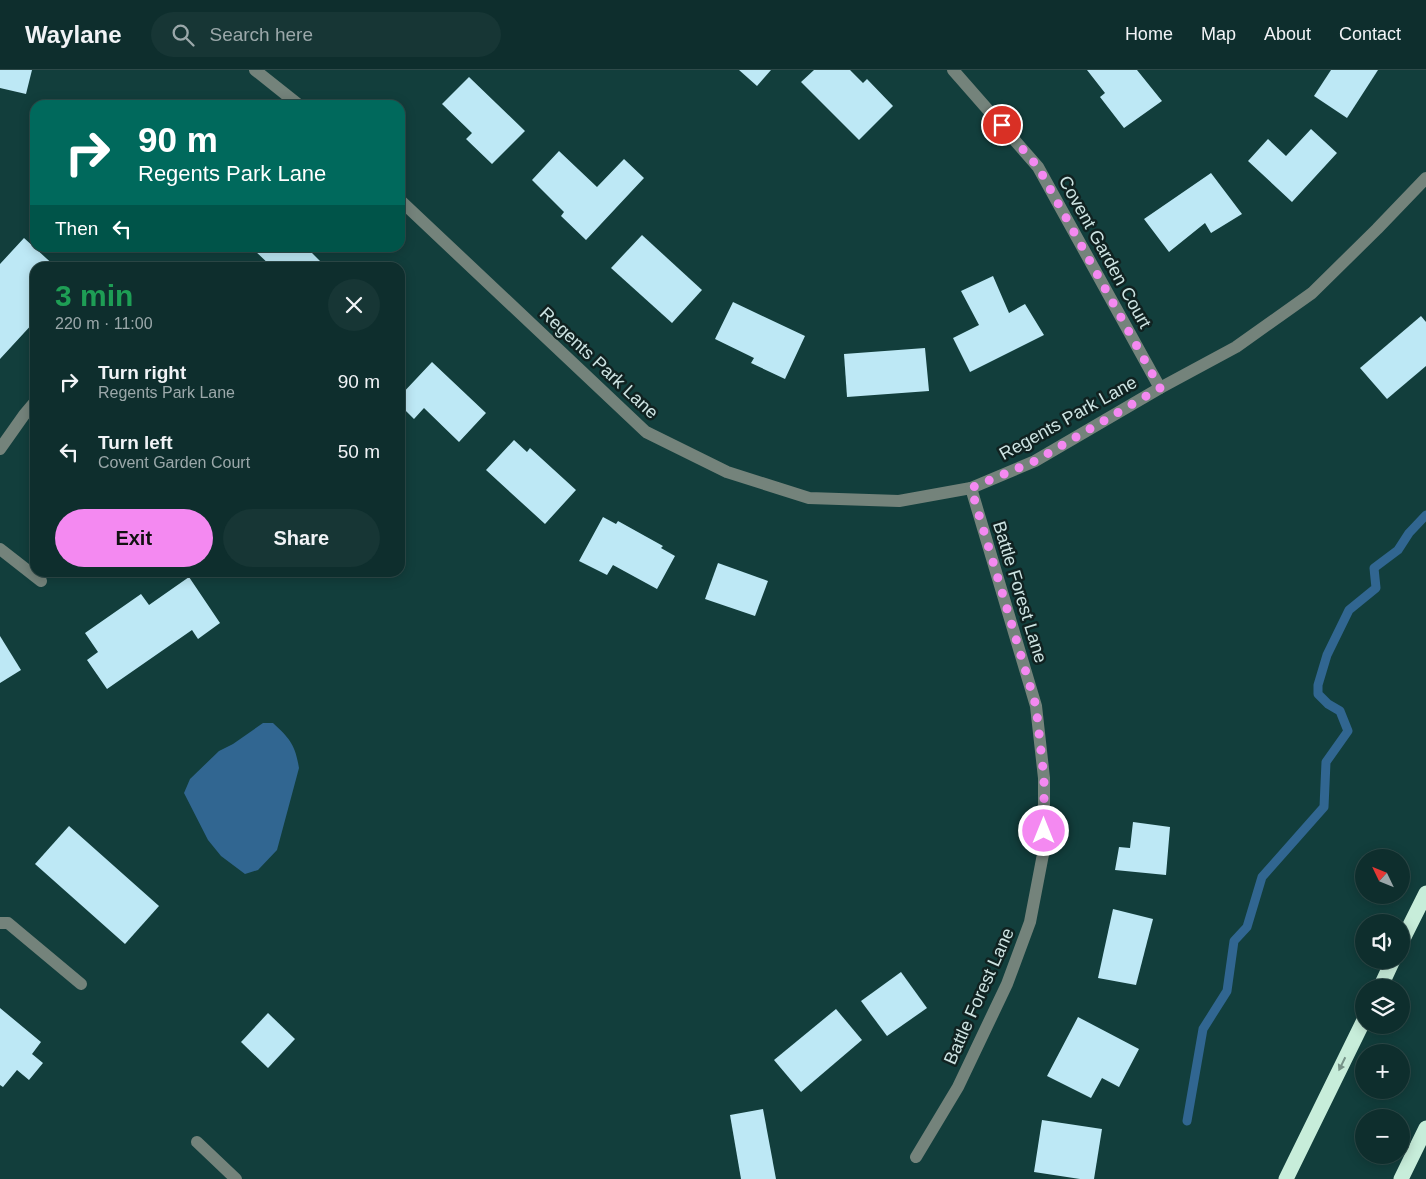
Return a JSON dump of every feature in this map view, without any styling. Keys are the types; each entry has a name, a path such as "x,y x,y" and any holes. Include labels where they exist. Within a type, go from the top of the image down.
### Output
{"highway":[{"path":"1410,925 1426,893"},
{"path":"1286,1179 1357,1034"},
{"path":"1401,1179 1426,1128"}],"street":[{"path":"255,70 293,100"},
{"name":"Covent Garden Court","path":"953,70 1038,167 1160,388"},
{"name":"Regents Park Lane","path":"405,205 646,432 727,472 809,498 899,501 971,488 1035,461 1160,388 1236,347 1312,293 1426,178"},
{"path":"0,450 30,408"},
{"name":"Battle Forest Lane","path":"916,1158 958,1087 1007,984 1030,922 1044,849 1044,778 1036,706 971,488"},
{"path":"0,549 30,572"},
{"path":"37,577 42,581"},
{"path":"0,923 8,923 81,984"},
{"path":"197,1142 236,1179"}],"water":[{"path":"263,723 273,723 288,738 296,753 299,768 277,850 258,870 245,874 221,856 208,840 184,793 190,779 219,751 233,744"}],"building":[{"path":"0,70 32,70 26,94 0,88"},
{"path":"739,70 771,70 757,86"},
{"path":"814,70 850,70 863,83 867,79 893,106 859,140 801,82"},
{"path":"1087,70 1137,70 1162,101 1124,128 1100,97 1105,93"},
{"path":"1331,70 1378,70 1347,118 1314,96"},
{"path":"469,77 525,131 492,164 466,139 472,133 442,104"},
{"path":"1311,129 1337,153 1292,202 1248,161 1268,139 1286,156"},
{"path":"559,151 597,187 624,159 644,178 586,240 561,216 564,212 532,180"},
{"path":"1211,173 1242,214 1211,233 1205,223 1169,252 1144,219"},
{"path":"642,235 702,290 672,323 611,268"},
{"path":"24,238 30,243 30,252 39,252 50,262 30,262 30,326 0,359 0,264"},
{"path":"256,252 311,252 321,262 267,262"},
{"path":"993,276 1009,313 1025,304 1044,335 970,372 953,338 979,325 961,291"},
{"path":"733,302 805,336 785,379 751,363 754,358 715,339"},
{"path":"1421,316 1426,322 1426,366 1387,399 1360,368"},
{"path":"925,348 929,391 847,397 844,354"},
{"path":"432,362 486,413 459,442 424,408 414,419 405,410 405,391"},
{"path":"514,440 527,452 530,448 576,490 545,524 486,470"},
{"path":"603,517 616,524 618,521 663,546 661,548 675,556 657,589 613,565 607,575 579,561"},
{"path":"718,563 768,581 755,616 705,599"},
{"path":"189,577 220,623 198,639 192,630 107,689 87,660 98,652 85,633 141,594 149,605"},
{"path":"0,636 21,670 0,683"},
{"path":"1133,822 1170,827 1166,875 1115,870 1119,847 1130,848"},
{"path":"69,826 159,906 125,944 35,864"},
{"path":"1113,909 1153,919 1136,985 1098,978"},
{"path":"901,972 927,1008 887,1036 861,1001"},
{"path":"0,1008 41,1042 32,1054 43,1063 29,1080 17,1070 3,1087 0,1085"},
{"path":"836,1009 862,1040 801,1092 774,1060"},
{"path":"268,1013 295,1039 268,1068 241,1042"},
{"path":"1078,1017 1139,1049 1119,1087 1102,1078 1091,1098 1047,1076"},
{"path":"763,1109 776,1179 741,1179 730,1115"},
{"path":"1042,1120 1102,1129 1094,1179 1080,1179 1034,1172"}],"waterway":[{"path":"1187,1121 1203,1029 1227,991 1234,941 1247,927 1262,877 1324,807 1326,762 1348,731 1340,711 1328,704 1318,694 1318,685 1327,655 1349,610 1376,588 1374,568 1398,550 1409,533 1426,515"}],"route":[{"path":"1002,125 1038,167 1160,388 1035,461 971,488 1036,706 1044,778 1044,831"}]}
